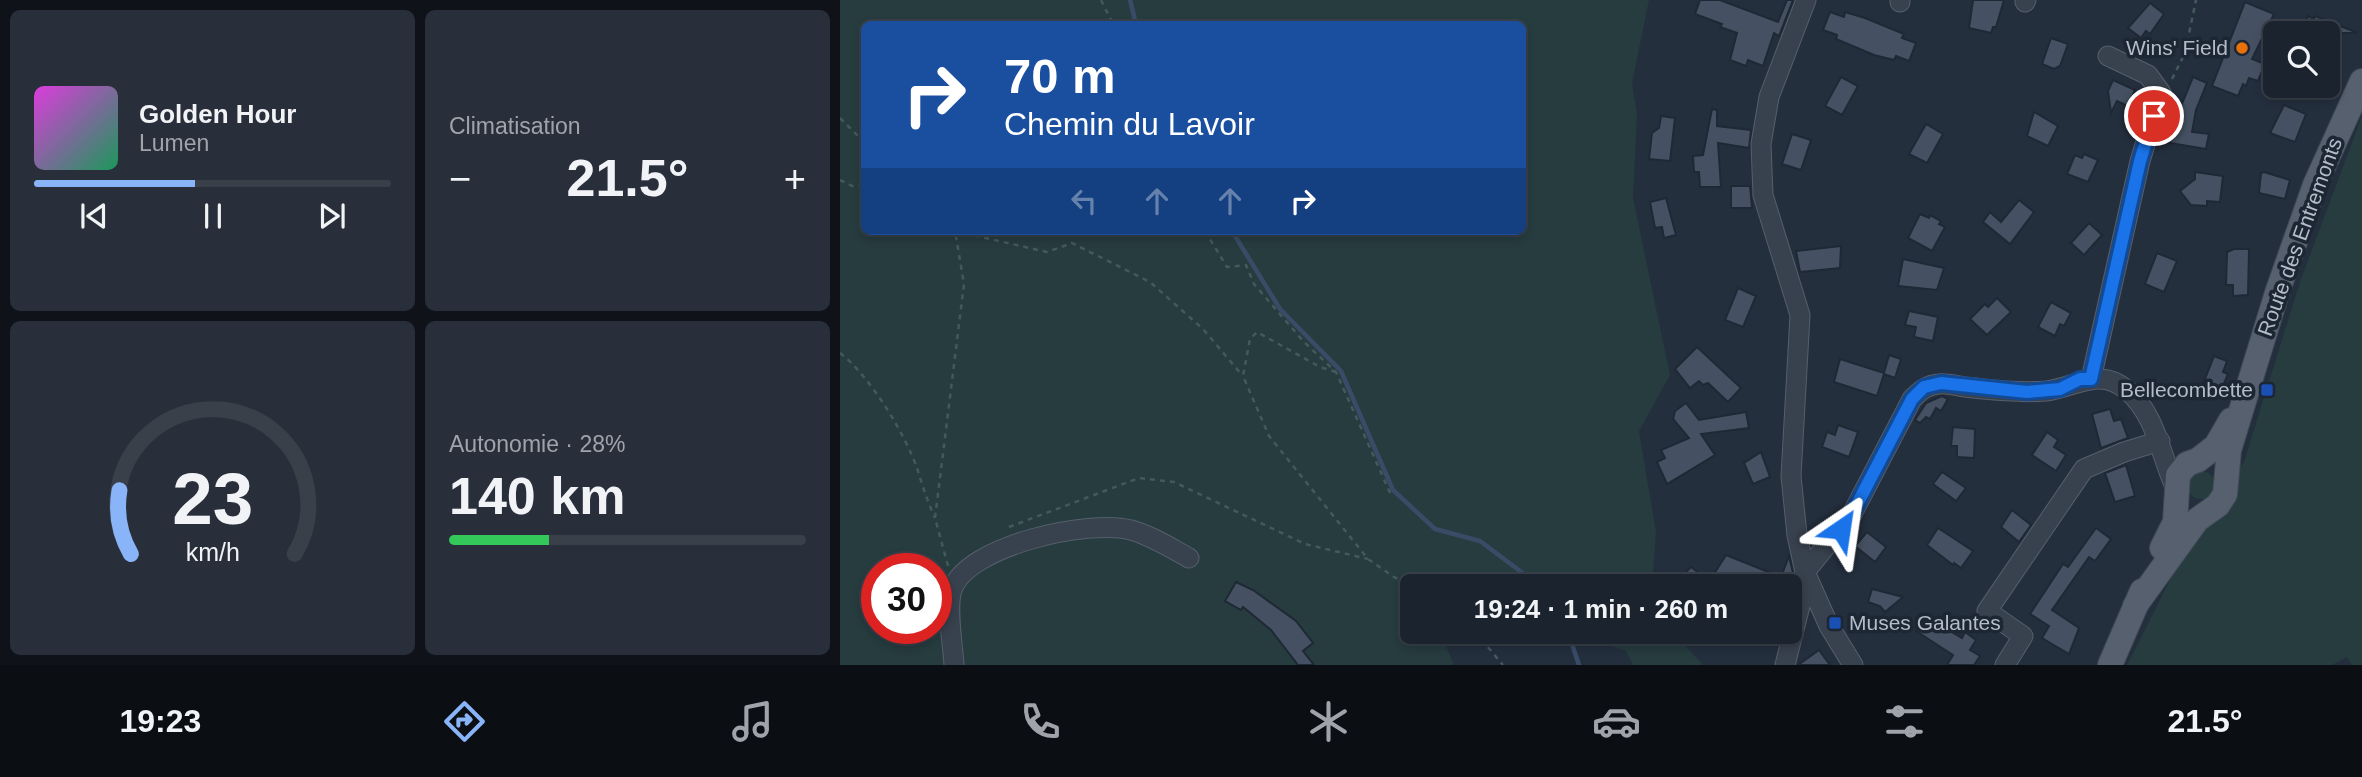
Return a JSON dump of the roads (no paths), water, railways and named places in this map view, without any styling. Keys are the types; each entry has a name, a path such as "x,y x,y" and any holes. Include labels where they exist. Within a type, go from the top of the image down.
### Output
{"main road":[{"name":"Route des Entremonts","path":"2135,606 2183,537 2207,510 2218,505 2225,494 2227,461 2245,395 2315,185 2362,81"},
{"name":"Route des Entremonts","path":"2110,665 2135,606 2172,532 2178,475 2216,446 2245,395"},
{"path":"2195,461 2217,465 2225,476"},
{"path":"2177,493 2193,510 2207,510"}],"street":[{"path":"1807,0 1769,97 1761,144 1763,195 1800,315 1791,476 1797,535 1805,572 1829,626 1853,665"},
{"path":"2091,379 2140,161 2161,93 2148,75 2108,56"},
{"path":"1785,665 1802,598 1805,572 1852,514 1912,399 1924,387 1941,383 2027,392 2060,389 2080,379 2111,381 2125,388 2146,411 2161,441 2165,464 2177,493"},
{"path":"2161,441 2176,456 2195,461"},
{"path":"2005,665 2023,636 1987,611 2084,469 2124,452 2161,441"},
{"path":"954,665 952,590 965,570 994,551 1095,528 1130,530 1189,558"}],"waterway":[{"path":"1130,0 1135,21"},
{"path":"1234,235 1280,309 1341,371 1393,490 1435,529 1480,541 1524,574"},
{"path":"1572,644 1579,665"}],"place":[{"name":"Wins' Field","path":"2242,48"},
{"name":"Bellecombette","path":"2267,390"},
{"name":"Muses Galantes","path":"1835,623"}]}
